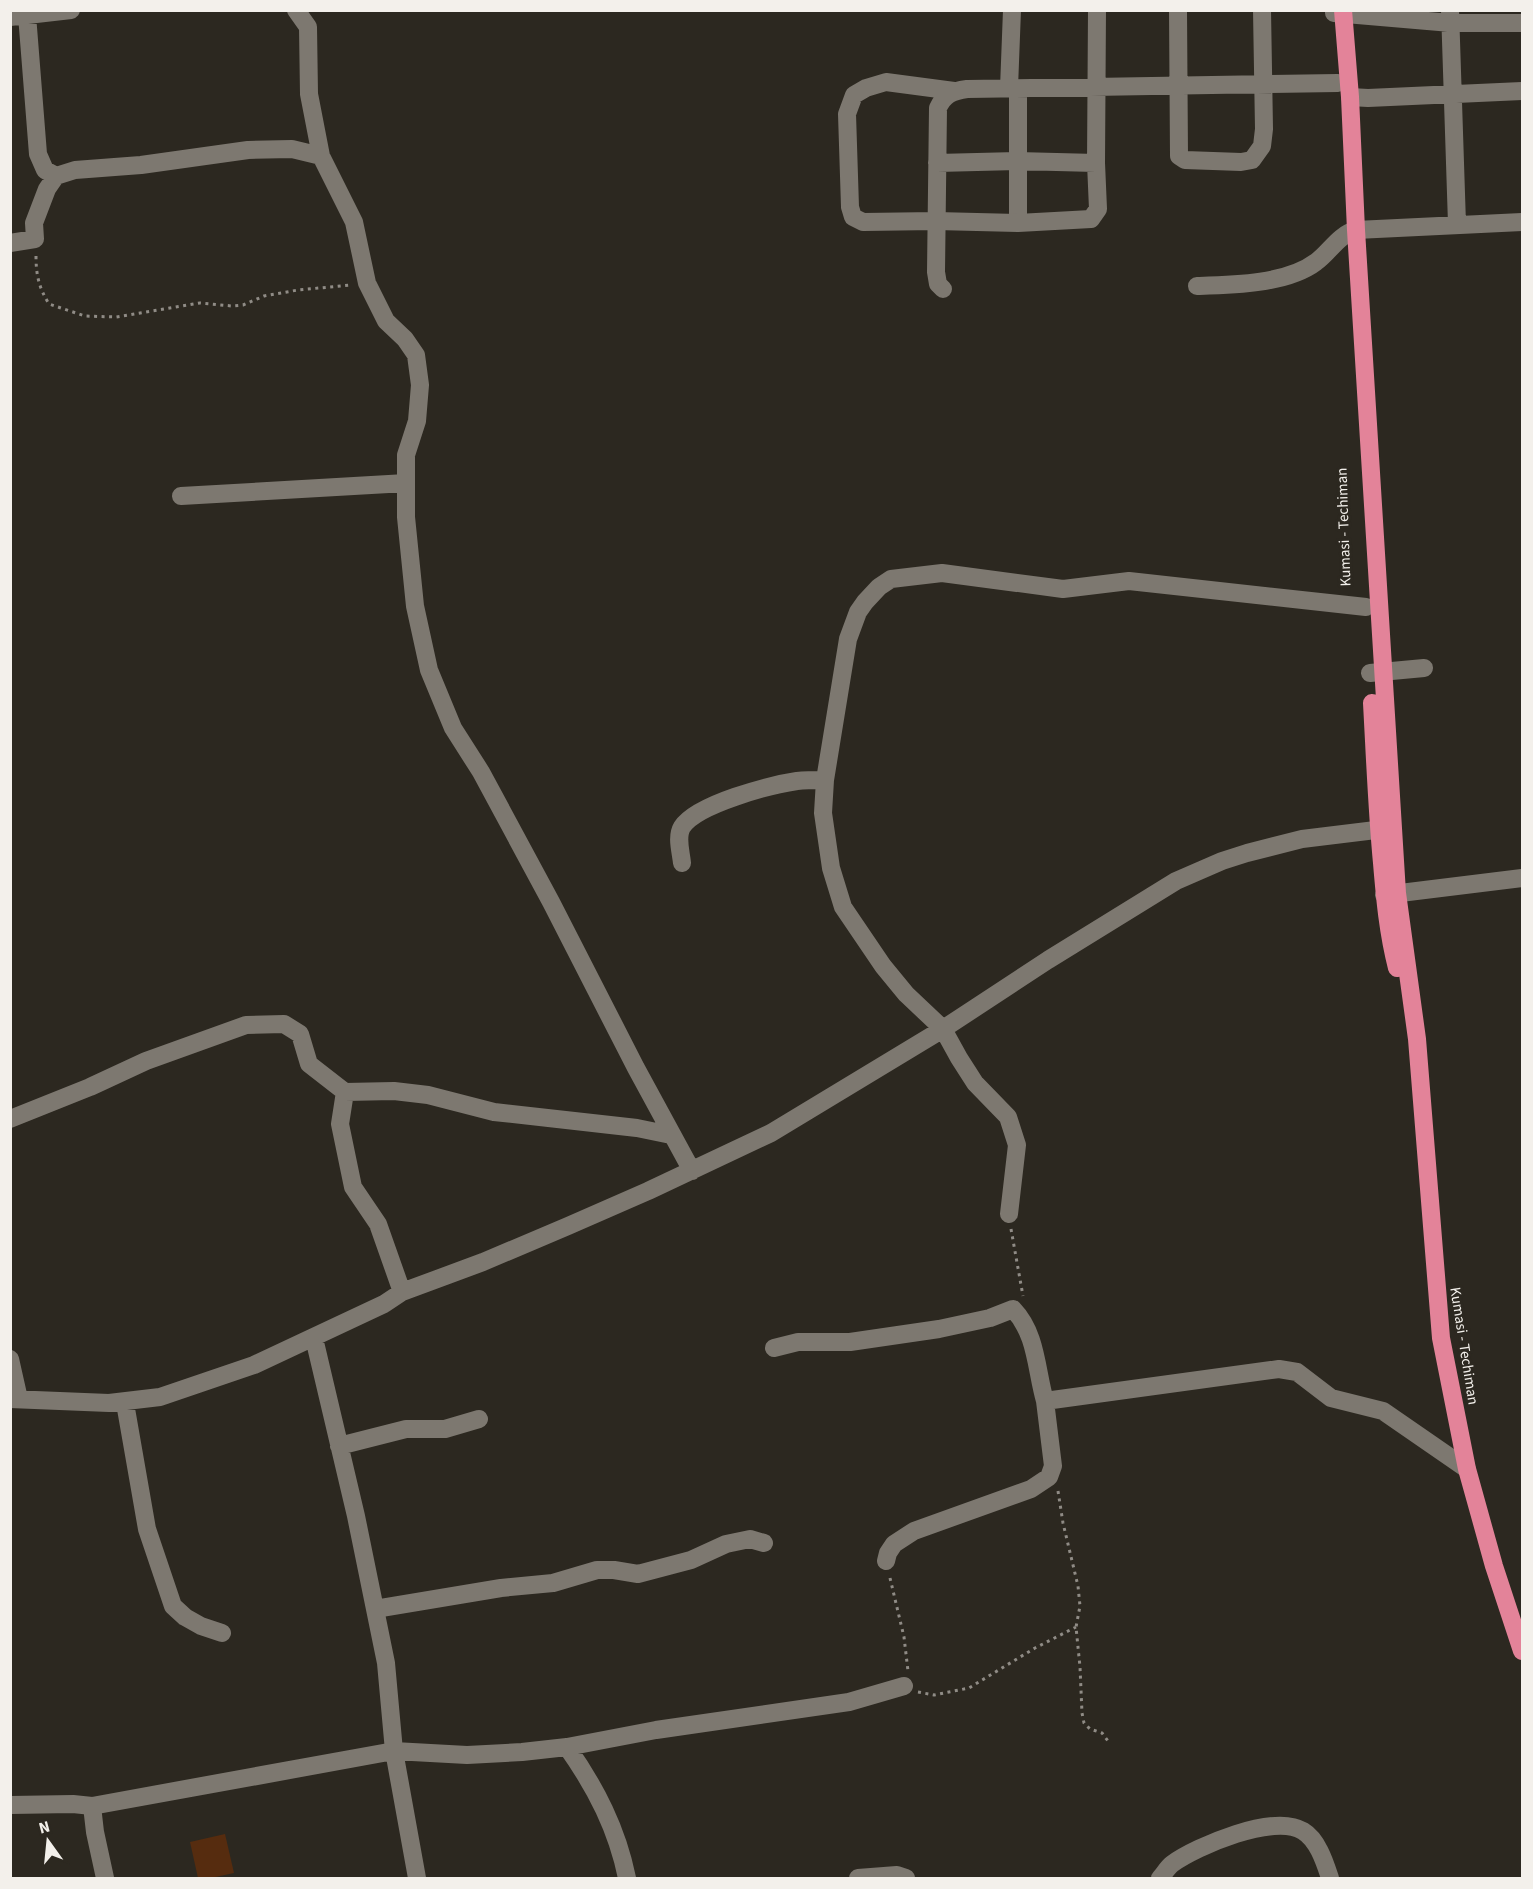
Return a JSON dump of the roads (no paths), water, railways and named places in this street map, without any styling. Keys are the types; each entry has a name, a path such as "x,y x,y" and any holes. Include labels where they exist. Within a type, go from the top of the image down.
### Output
{"highway":[{"name":"Kumasi - Techiman","path":"1338,12 1338,83 1351,231 1390,894 1390,943 1417,1039 1442,1338 1467,1469 1494,1566 1522,1651"},
{"name":"Kumasi - Techiman","path":"1338,12 1350,97 1355,179 1351,231 1366,607 1376,673"}],"street":[{"path":"56,176 45,170 38,154 19,16 71,10"},
{"path":"296,10 308,27 309,94 321,156 354,222 367,283 386,321 405,339 416,355 420,385 417,421 406,455 406,517 415,606 429,670 453,728 481,772 552,902 671,1135 692,1171"},
{"path":"1012,10 1018,223"},
{"path":"1097,10 1096,87 1096,163 1098,210 1091,219 1018,223 863,222 853,217 850,207 847,114 854,95 866,88 886,82 954,91 1013,88 1096,87 1177,86 1338,83"},
{"path":"1178,10 1179,156 1185,160 1241,162 1252,160 1262,146 1264,129 1262,10"},
{"path":"1338,12 1522,23"},
{"path":"1451,17 1457,224"},
{"path":"944,289 938,284 936,272 938,108 943,98 954,91"},
{"path":"1350,97 1522,91"},
{"path":"10,243 35,239 34,223 47,189 56,176 75,170 141,165 248,150 292,149 321,156"},
{"path":"937,163 1017,161 1096,163"},
{"path":"1197,286 1252,284 1285,276 1316,263 1351,231 1522,222"},
{"path":"181,496 406,483"},
{"path":"1009,1214 1017,1144 1008,1117 975,1083 958,1058 943,1029 906,994 843,907 831,868 823,813 825,780 852,624 865,602 879,587 891,579 942,573 1063,589 1129,580 1366,607"},
{"path":"1376,673 1424,668"},
{"path":"682,863 679,836 682,827 691,817 709,806 758,790 798,781 825,780"},
{"path":"10,1359 15,1399 125,1403 185,1390 255,1365 384,1304 402,1292 504,1253 692,1171 771,1132 943,1029 1151,895 1202,869 1247,852 1302,839 1385,829"},
{"path":"1390,894 1522,878"},
{"path":"10,1119 146,1061 246,1025 284,1024 300,1034 309,1064 345,1092 394,1091 417,1094 494,1112 637,1128 671,1135"},
{"path":"345,1092 340,1124 353,1187 378,1224 402,1292"},
{"path":"774,1348 798,1342 850,1342 939,1329 990,1318 1013,1309 1019,1315 1032,1341 1045,1401 1053,1466 1049,1477 1031,1489 914,1531 894,1544 886,1561"},
{"path":"314,1338 386,1663 394,1751 417,1878"},
{"path":"1045,1401 1279,1369 1297,1372 1331,1398 1383,1411 1467,1469"},
{"path":"125,1403 147,1529 173,1606 184,1617 222,1633"},
{"path":"339,1446 406,1429 445,1429 479,1419"},
{"path":"375,1610 491,1590 553,1584 597,1570 638,1574 691,1560 726,1544 750,1539 764,1543"},
{"path":"10,1804 72,1803 92,1806 394,1751 467,1755 567,1747 656,1730 849,1702 904,1686"},
{"path":"567,1747 585,1772 612,1824 627,1878"},
{"path":"92,1806 105,1878"},
{"path":"1160,1878 1170,1865 1210,1844 1246,1831 1289,1825 1304,1831 1315,1843 1324,1859 1330,1878"},
{"path":"858,1878 888,1875 906,1878"}]}
